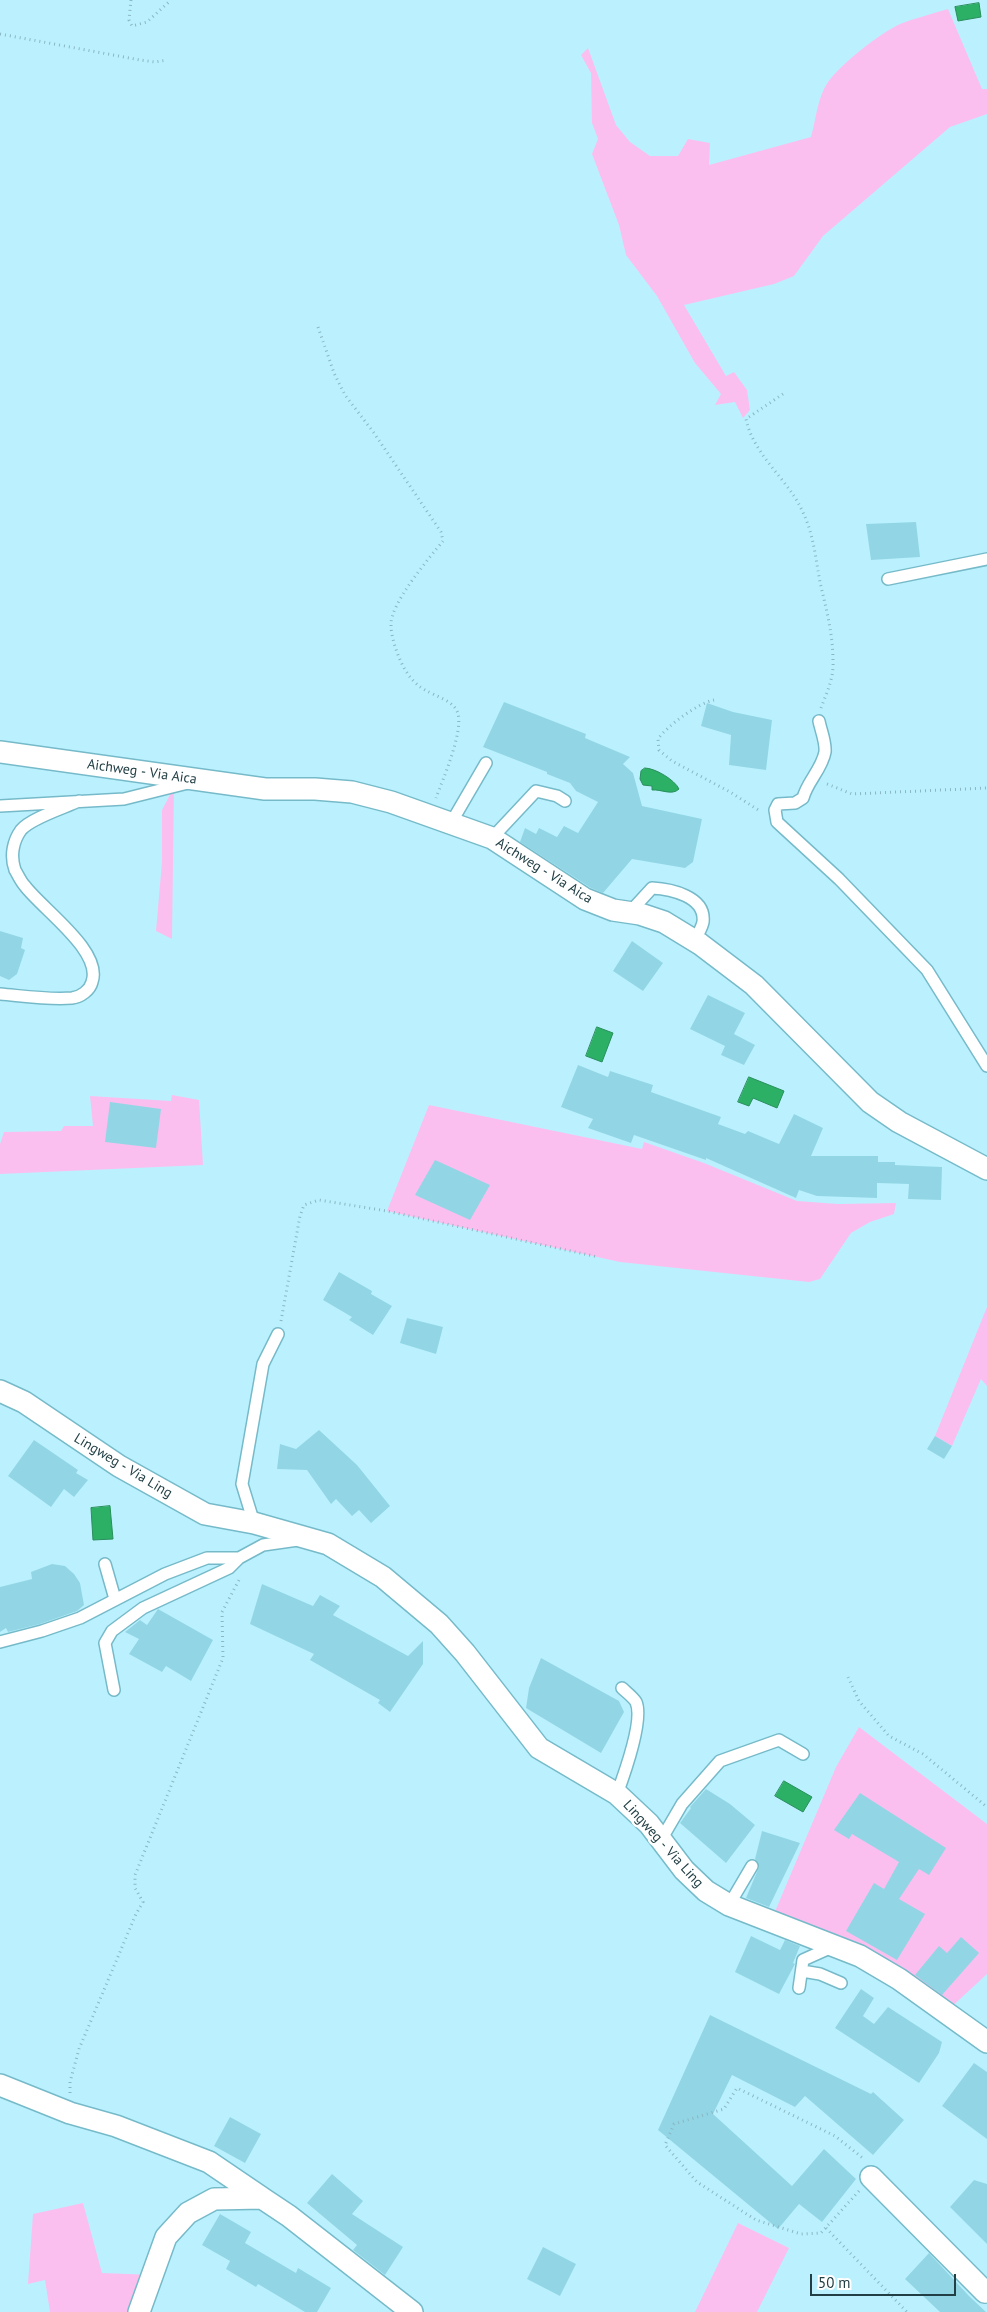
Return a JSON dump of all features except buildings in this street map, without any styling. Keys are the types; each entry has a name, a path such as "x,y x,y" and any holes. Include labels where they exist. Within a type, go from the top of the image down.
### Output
{"street":[{"name":"Aichweg - Via Aica","path":"5,756 265,789 315,789 352,792 391,802 492,838 584,899 612,910 630,912 664,922 695,941 754,985 870,1102 899,1122 985,1165"},
{"name":"Lingweg - Via Ling","path":"0,1391 24,1402 120,1466 205,1514 254,1524 328,1544 383,1577 439,1624 539,1748 618,1794 649,1824 684,1870 706,1891 729,1905 860,1956 899,1978 987,2042"},
{"path":"0,2085 70,2113 116,2126 209,2162 289,2216 412,2312"},
{"path":"866,2171 985,2292 987,2291"},
{"path":"139,2312 166,2237 188,2212 214,2198 262,2198"}],"lane":[{"path":"888,579 987,559"},
{"path":"819,722 824,752 805,789 803,798 795,803 778,804 775,810 777,822 839,879 927,970 987,1066"},
{"path":"451,823 486,763"},
{"path":"0,806 124,798 202,780"},
{"path":"492,838 536,791 557,796 565,801"},
{"path":"0,994 74,998 90,987 94,978 93,965 84,949 24,886 15,869 12,855 15,841 22,829 32,822 78,801"},
{"path":"630,912 652,888 681,892 700,908 703,921 695,941"},
{"path":"254,1524 242,1484 263,1364 278,1334"},
{"name":"Lingweg - Via Ling","path":"114,1690 105,1643 112,1631 143,1608 229,1568 238,1558 263,1545 310,1539"},
{"name":"Lingweg - Via Ling","path":"0,1642 42,1631 80,1618 165,1574 208,1558 238,1558"},
{"path":"105,1564 116,1600"},
{"path":"618,1794 628,1764 638,1718 636,1701 622,1688"},
{"path":"661,1840 682,1804 720,1761 779,1740 803,1754"},
{"path":"729,1905 752,1866"},
{"path":"799,1988 803,1960 818,1952 834,1947"},
{"path":"802,1971 820,1974 841,1983"}],"path":[{"path":"131,0 129,20 132,26 147,22 171,0"},
{"path":"0,34 140,60 155,62 166,60"},
{"path":"318,326 334,373 345,395 365,419 441,532 442,541 398,603 390,623 397,654 407,674 416,684 451,703 458,712 459,726 447,770 429,815"},
{"path":"783,394 746,420 748,430 778,477 793,495 811,529 826,601 833,661 831,684 819,712 819,722"},
{"path":"714,700 705,702 664,730 658,739 659,750 672,762 730,792 777,822"},
{"path":"812,778 852,794 987,788"},
{"path":"278,1334 304,1206 319,1200 387,1211 598,1257"},
{"path":"70,2113 70,2082 79,2049 136,1914 143,1902 135,1888 135,1875 223,1658 222,1612 255,1550"},
{"path":"848,1677 858,1702 889,1736 923,1754 987,1808"},
{"path":"737,2088 835,2136 864,2159 866,2171 826,2228 821,2233 801,2234 756,2220 697,2182 665,2145 674,2124 724,2109 737,2088"},
{"path":"826,2228 907,2312"}],"shaded area":[{"path":"979,3 981,17 958,21 955,7"},
{"path":"948,9 982,89 987,89 987,114 950,127 823,236 794,276 774,284 684,305 726,376 734,372 747,390 750,410 743,418 735,402 715,405 721,394 695,363 657,296 626,255 619,225 592,154 598,139 592,123 591,73 581,55 588,48 616,125 630,142 650,156 678,156 688,139 710,143 709,165 811,137 824,88 842,67 892,28"},
{"path":"645,768 664,775 679,789 673,792 666,792 652,790 652,786 643,785 640,779 641,771"},
{"path":"174,787 172,939 156,931 162,862 162,810"},
{"path":"597,1027 613,1033 602,1062 586,1056"},
{"path":"749,1077 784,1091 777,1108 753,1098 749,1106 738,1102"},
{"path":"172,1095 199,1100 203,1165 0,1174 0,1144 4,1132 61,1131 64,1126 93,1126 90,1096 171,1101"},
{"path":"429,1105 642,1149 644,1142 704,1163 797,1201 838,1204 896,1203 894,1214 870,1222 851,1233 820,1279 809,1282 620,1262 387,1211"},
{"path":"987,1307 987,1386 981,1379 952,1446 935,1436"},
{"path":"110,1506 113,1539 93,1540 91,1508"},
{"path":"859,1727 987,1824 987,1974 946,2012 771,1921 836,1767"},
{"path":"784,1781 812,1797 803,1812 775,1796"},
{"path":"83,2203 102,2273 154,2275 139,2312 50,2312 45,2280 28,2284 33,2214"},
{"path":"738,2223 789,2248 757,2312 695,2312"}]}
